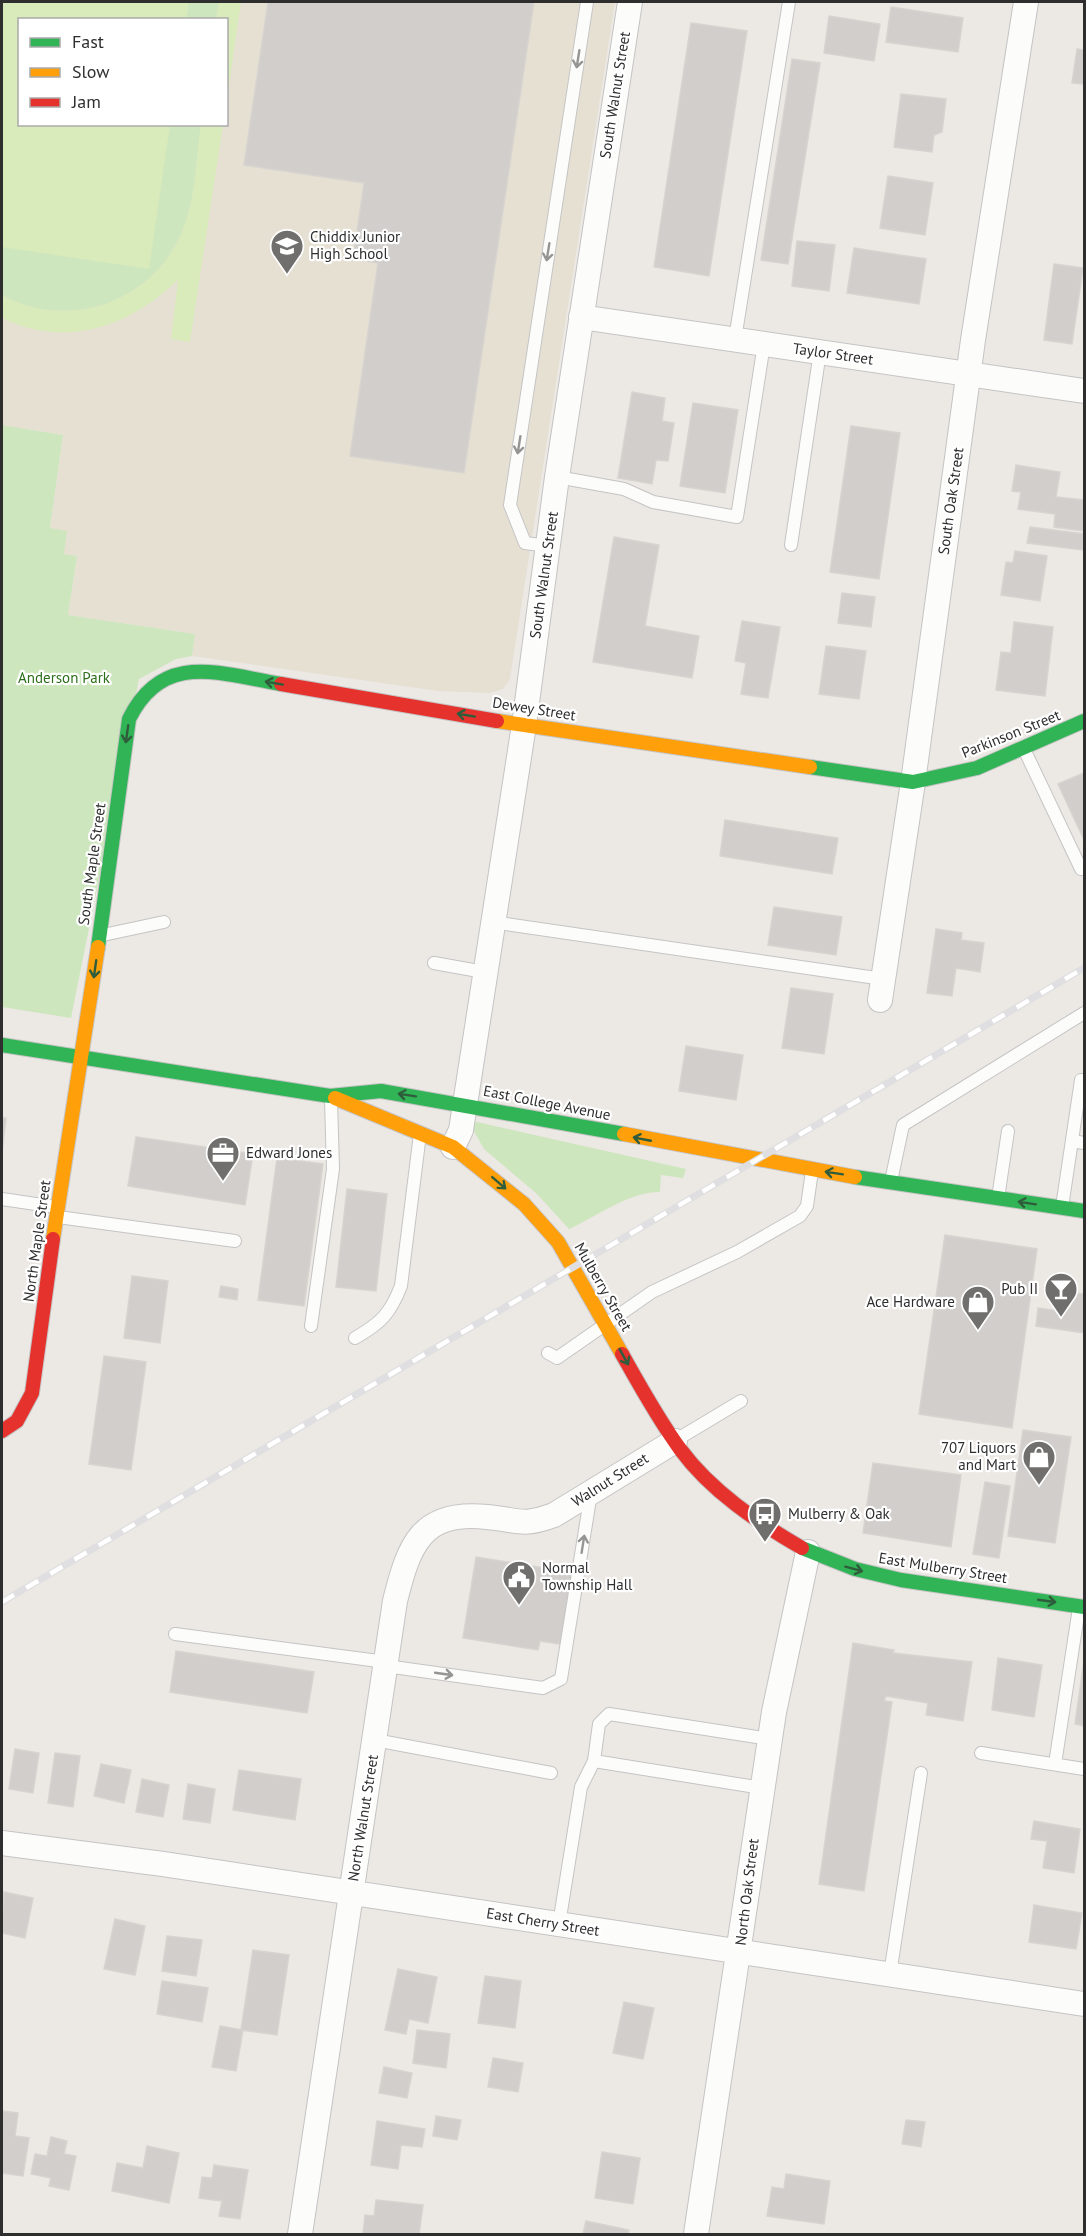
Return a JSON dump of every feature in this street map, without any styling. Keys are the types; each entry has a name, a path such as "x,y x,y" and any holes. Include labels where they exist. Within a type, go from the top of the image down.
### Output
{"main road":[{"name":"Dewey Street","path":"153,684 168,675 207,672 524,725 913,782"},
{"name":"South Maple Street","path":"83,1058 129,719 137,700 153,684"},
{"name":"Parkinson Street","path":"913,782 977,768 1084,721"},
{"name":"East College Avenue","path":"2,1045 330,1096 381,1091 464,1104 812,1170 1084,1212"},
{"name":"North Maple Street","path":"7,1427 25,1410 32,1394 57,1212 83,1058"},
{"name":"Mulberry Street","path":"330,1096 453,1147 524,1204 551,1234 586,1286 675,1441 727,1497 767,1528 804,1550"},
{"name":"East Mulberry Street","path":"804,1550 855,1569 901,1580 1082,1607"}],"street":[{"name":"South Walnut Street","path":"453,1147 461,1130 524,725 557,477 630,2"},
{"name":"South Oak Street","path":"882,990 913,782 968,374 1026,2"},
{"name":"Taylor Street","path":"581,317 1084,391"},
{"name":"Walnut Street","path":"544,1518 675,1441"},
{"name":"North Walnut Street","path":"300,2235 395,1601 403,1567 417,1538 425,1529 440,1520 461,1515 535,1523 544,1518"},
{"name":"North Oak Street","path":"696,2235 762,1788 804,1550"},
{"name":"East Cherry Street","path":"2,1843 351,1892 1084,2004"}],"lane":[{"path":"548,546 525,543 510,505 586,2"},
{"path":"735,339 789,2"},
{"path":"557,477 624,489 653,502 737,517 764,344"},
{"path":"791,545 820,352"},
{"path":"1024,749 1081,869 1084,867"},
{"path":"99,935 164,922"},
{"path":"492,922 882,990"},
{"path":"434,963 484,972"},
{"path":"891,1182 903,1125 1084,1013"},
{"path":"1062,1208 1078,1142 1081,1080 1084,1080"},
{"path":"311,1326 333,1169 330,1096"},
{"path":"998,1198 1008,1131"},
{"path":"355,1338 377,1325 392,1308 401,1286 420,1133"},
{"path":"549,1353 557,1358 651,1292 737,1252 800,1216 807,1206 812,1170"},
{"path":"2,1199 57,1212 235,1241"},
{"path":"675,1441 741,1401"},
{"path":"175,1634 543,1688 561,1679 591,1492"},
{"path":"1054,1764 1082,1607"},
{"path":"559,1924 581,1787 594,1761 599,1724 609,1714 770,1739"},
{"path":"375,1740 551,1773"},
{"path":"981,1754 1084,1769"},
{"path":"594,1761 762,1788"},
{"path":"890,1974 921,1773"}],"shaded area":[{"name":"Chiddix Junior High School","path":"2,2 615,2 510,679 503,689 490,693 438,691 192,656 195,634 68,615 77,556 64,554 50,529 63,435 2,425"}],"green space":[{"path":"2,2 219,2 216,18 18,18 18,126 201,126 191,200 185,224 173,250 155,272 134,290 110,302 83,309 56,311 29,306 2,295"},
{"path":"2,2 189,2 186,18 18,18 18,126 170,126 149,269 2,247"},
{"path":"219,2 241,2 228,92 228,18 216,18"},
{"path":"201,126 223,126 190,342 171,339 178,280 139,310 118,321 96,328 73,332 50,332 26,327 2,318 2,295 29,306 56,311 83,309 110,302 134,290 155,272 173,250 189,212"},
{"name":"Anderson Park","path":"2,425 63,435 50,528 67,531 64,554 77,556 68,615 195,634 192,656 176,659 139,679 71,1018 2,1007"},
{"path":"477,1122 686,1169 683,1178 661,1175 660,1192 625,1200 569,1229 537,1194 484,1149 472,1128 473,1123"}],"building":[{"path":"268,2 534,2 464,473 350,456 378,263 353,259 364,183 244,165"},
{"path":"891,7 963,18 958,52 886,42"},
{"path":"829,16 880,24 874,61 824,53"},
{"path":"691,23 747,31 709,276 654,267"},
{"path":"1077,49 1084,50 1084,84 1072,83"},
{"path":"792,59 820,63 788,264 761,260"},
{"path":"901,94 946,99 942,132 934,135 932,152 894,147"},
{"path":"888,176 933,183 925,235 880,228"},
{"path":"797,241 835,245 829,291 792,286"},
{"path":"854,248 926,259 919,304 847,293"},
{"path":"1054,264 1083,268 1072,344 1044,340"},
{"path":"632,392 665,398 662,421 674,423 668,461 656,460 652,484 618,478"},
{"path":"693,403 738,410 725,493 680,486"},
{"path":"851,426 900,433 879,579 830,572"},
{"path":"1016,465 1060,472 1056,497 1084,500 1084,531 1054,527 1055,514 1018,509 1021,492 1012,491"},
{"path":"1030,527 1084,534 1083,550 1027,543"},
{"path":"614,537 659,545 645,626 699,636 692,678 593,662"},
{"path":"1015,551 1047,556 1040,601 1001,595 1006,562 1013,563"},
{"path":"842,593 875,597 871,627 838,623"},
{"path":"742,621 780,627 768,698 741,694 746,663 735,661"},
{"path":"1014,622 1053,627 1045,696 996,690 1001,652 1011,653"},
{"path":"826,646 866,651 859,699 819,694"},
{"path":"1084,773 1084,840 1058,784"},
{"path":"725,820 838,838 832,874 720,856"},
{"path":"774,907 842,917 836,955 768,945"},
{"path":"936,929 962,933 961,940 984,943 980,972 956,968 952,996 927,993"},
{"path":"791,988 833,994 824,1054 782,1048"},
{"path":"686,1046 743,1055 736,1100 679,1091"},
{"path":"2,1118 6,1118 2,1152"},
{"path":"136,1137 253,1154 245,1205 128,1186"},
{"path":"277,1158 323,1164 304,1306 258,1300"},
{"path":"347,1189 387,1194 376,1291 336,1287"},
{"name":"Ace Hardware","path":"945,1235 1037,1249 1012,1428 919,1414"},
{"path":"132,1276 168,1281 160,1343 124,1338"},
{"path":"221,1286 238,1289 237,1300 219,1297"},
{"name":"Pub II","path":"1073,1293 1084,1294 1084,1333 1036,1326 1038,1308 1060,1311 1062,1306 1070,1307"},
{"path":"104,1356 146,1362 131,1470 89,1464"},
{"name":"707 Liquors and Mart","path":"1023,1430 1071,1437 1055,1543 1008,1536"},
{"path":"873,1463 961,1475 951,1547 863,1533"},
{"path":"985,1482 1010,1486 999,1558 973,1554"},
{"name":"Normal Township Hall","path":"476,1557 576,1573 565,1645 540,1641 538,1650 463,1638"},
{"path":"853,1643 894,1650 893,1653 972,1662 963,1721 926,1715 928,1703 886,1696 884,1701 892,1702 864,1891 819,1884"},
{"path":"176,1651 314,1672 307,1713 170,1692"},
{"path":"998,1658 1042,1665 1034,1717 992,1710"},
{"path":"1084,1660 1084,1726 1075,1724"},
{"path":"15,1749 39,1753 33,1793 9,1789"},
{"path":"55,1753 80,1756 73,1807 48,1803"},
{"path":"101,1764 131,1770 124,1803 94,1796"},
{"path":"239,1770 301,1779 295,1820 233,1810"},
{"path":"142,1779 169,1785 163,1817 136,1812"},
{"path":"188,1784 215,1789 210,1823 183,1819"},
{"path":"1034,1821 1080,1829 1074,1873 1043,1868 1047,1841 1031,1839"},
{"path":"4,1892 33,1898 25,1938 2,1933"},
{"path":"1034,1905 1082,1913 1076,1949 1029,1942"},
{"path":"115,1919 145,1926 135,1975 104,1969"},
{"path":"167,1936 202,1940 196,1976 162,1971"},
{"path":"253,1950 289,1955 277,2035 241,2030"},
{"path":"398,1969 437,1977 428,2023 409,2019 406,2034 385,2030"},
{"path":"485,1976 521,1981 515,2028 478,2023"},
{"path":"162,1981 208,1988 202,2022 157,2014"},
{"path":"624,2002 654,2008 643,2059 613,2053"},
{"path":"220,2026 243,2030 236,2071 212,2067"},
{"path":"417,2030 450,2034 446,2068 413,2063"},
{"path":"493,2058 523,2063 518,2092 488,2087"},
{"path":"384,2067 412,2073 407,2098 379,2093"},
{"path":"2,2111 18,2113 15,2136 29,2138 23,2176 2,2173"},
{"path":"436,2116 461,2120 457,2140 433,2136"},
{"path":"906,2120 925,2122 921,2147 902,2144"},
{"path":"377,2121 425,2129 422,2147 401,2145 398,2169 371,2165"},
{"path":"51,2137 67,2141 64,2154 76,2156 69,2190 49,2186 51,2178 31,2174 35,2154 47,2156"},
{"path":"147,2146 179,2153 169,2203 112,2191 117,2163 143,2168"},
{"path":"602,2152 640,2158 633,2204 595,2198"},
{"path":"214,2165 248,2170 240,2219 219,2216 222,2201 199,2198 202,2177 212,2178"},
{"path":"786,2174 830,2181 824,2224 767,2216 772,2187 784,2189"},
{"path":"376,2200 423,2205 419,2234 363,2234 365,2215 374,2216"},
{"path":"586,2221 629,2230 628,2234 583,2234"}],"railway":[{"path":"2,1602 1084,968"}],"traffic: fast":[{"path":"98,947 129,719 143,697 159,683 176,675 195,672 215,672 281,684"},
{"path":"810,767 913,782 977,768 1084,721"},
{"path":"2,1045 330,1096 381,1091 624,1134"},
{"path":"855,1177 1084,1211"},
{"path":"802,1548 855,1569 901,1580 1084,1607"}],"traffic: slow":[{"path":"497,721 810,767"},
{"path":"53,1239 98,947"},
{"path":"335,1098 453,1147 524,1204 558,1242 622,1354"},
{"path":"624,1134 855,1177"}],"traffic: jam":[{"path":"281,684 497,721"},
{"path":"2,1431 17,1421 32,1393 53,1239"},
{"path":"622,1354 664,1426 692,1464 720,1492 768,1527 802,1548"}],"place":[{"name":"Chiddix Junior High School","path":"287,275"},
{"name":"Edward Jones","path":"223,1182"},
{"name":"Pub II","path":"1061,1318"},
{"name":"Ace Hardware","path":"978,1331"},
{"name":"707 Liquors and Mart","path":"1039,1486"},
{"name":"Mulberry & Oak","path":"765,1543"},
{"name":"Normal Township Hall","path":"519,1606"}]}
